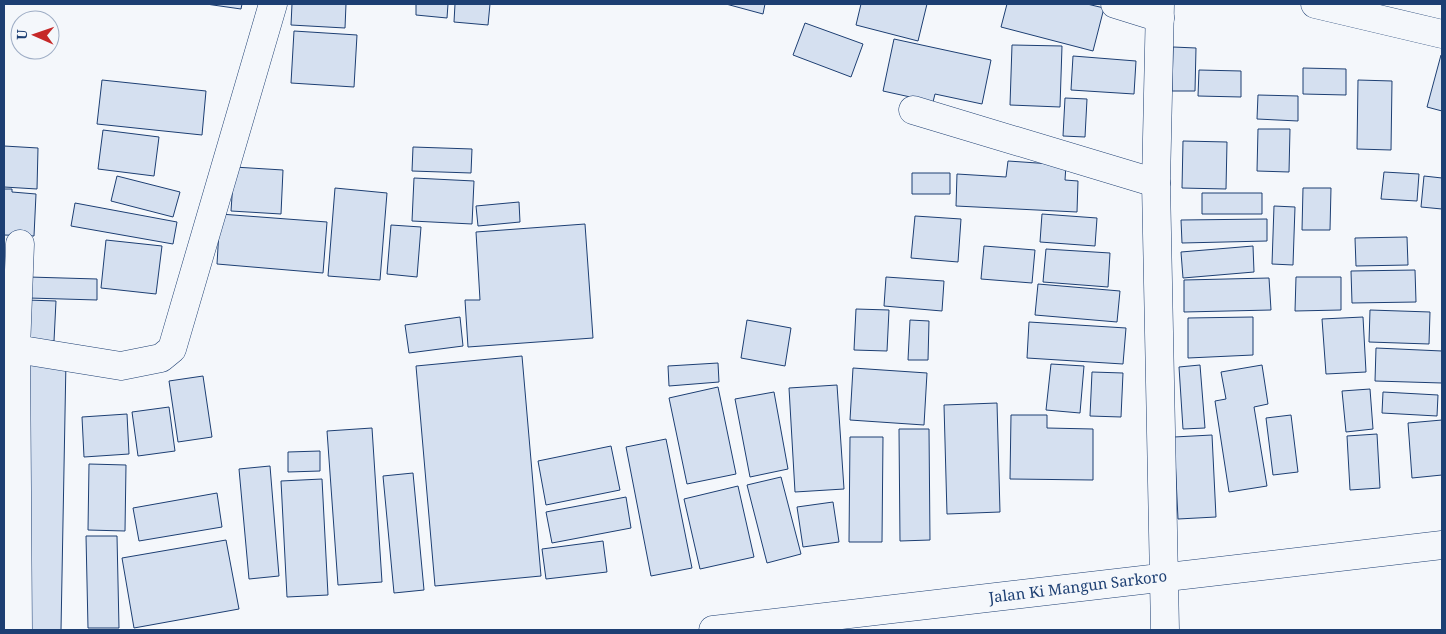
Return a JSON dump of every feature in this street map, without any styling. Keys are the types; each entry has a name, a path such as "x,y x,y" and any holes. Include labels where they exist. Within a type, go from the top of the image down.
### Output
{"street":[{"path":"16,349 122,366 161,358 172,349 274,4"},
{"path":"1115,4 1160,11 1156,183 1165,630"},
{"path":"1314,4 1442,34"},
{"path":"913,110 1156,183"},
{"path":"18,630 16,349 20,244"},
{"name":"Jalan Ki Mangun Sarkoro","path":"713,630 1442,545"}],"building":[{"path":"206,4 242,4 241,9"},
{"path":"292,4 346,4 345,28 291,25"},
{"path":"416,4 448,4 447,18 416,15"},
{"path":"455,4 490,4 488,25 454,22"},
{"path":"726,4 765,4 763,14"},
{"path":"861,4 927,4 918,41 856,25"},
{"path":"1007,4 1087,4 1104,8 1093,51 1001,27"},
{"path":"805,23 863,44 851,77 793,55"},
{"path":"294,31 357,35 354,87 291,83"},
{"path":"894,39 991,60 982,104 935,94 933,102 883,91"},
{"path":"1012,45 1062,46 1060,107 1010,105"},
{"path":"1173,47 1196,48 1195,91 1172,91"},
{"path":"1442,55 1442,111 1427,107"},
{"path":"1073,56 1136,61 1134,94 1071,90"},
{"path":"1303,68 1346,69 1346,95 1303,94"},
{"path":"1199,70 1241,71 1241,97 1198,96"},
{"path":"102,80 206,91 202,135 97,124"},
{"path":"1358,80 1392,81 1391,150 1357,149"},
{"path":"1258,95 1298,96 1298,121 1257,119"},
{"path":"1065,98 1087,99 1085,137 1063,136"},
{"path":"1258,129 1290,129 1289,172 1257,171"},
{"path":"103,130 159,137 154,176 98,169"},
{"path":"1183,141 1227,142 1226,189 1182,188"},
{"path":"4,146 38,148 37,189 4,187"},
{"path":"413,147 472,149 471,173 412,171"},
{"path":"1008,161 1066,165 1065,180 1078,181 1077,212 956,206 957,174 1006,177"},
{"path":"234,167 283,170 281,214 231,211"},
{"path":"1384,172 1419,174 1417,201 1381,199"},
{"path":"912,173 950,173 950,194 912,194"},
{"path":"117,176 180,192 173,217 111,201"},
{"path":"1424,176 1442,178 1442,209 1421,207"},
{"path":"414,178 474,181 472,224 412,221"},
{"path":"335,188 387,193 380,280 328,276"},
{"path":"1303,188 1331,188 1330,230 1302,230"},
{"path":"4,189 12,189 12,192 36,194 34,236 4,235"},
{"path":"1202,193 1262,193 1262,214 1202,214"},
{"path":"519,202 520,222 478,226 476,206"},
{"path":"75,203 177,222 173,244 71,226"},
{"path":"1274,206 1295,207 1293,265 1272,264"},
{"path":"220,214 327,222 323,273 217,264"},
{"path":"1042,214 1097,218 1095,246 1040,242"},
{"path":"915,216 961,219 958,262 911,258"},
{"path":"1267,219 1267,241 1182,243 1181,220"},
{"path":"585,224 593,338 468,347 465,300 480,300 476,232"},
{"path":"391,225 421,227 417,277 387,274"},
{"path":"1407,237 1408,265 1356,266 1355,238"},
{"path":"106,240 162,246 156,294 101,288"},
{"path":"984,246 1035,250 1032,283 981,279"},
{"path":"1253,246 1254,272 1183,278 1181,252"},
{"path":"1046,249 1110,253 1108,287 1043,282"},
{"path":"1415,270 1416,302 1352,303 1351,271"},
{"path":"29,277 97,279 97,300 29,298"},
{"path":"886,277 944,281 942,311 884,306"},
{"path":"1296,277 1341,277 1341,310 1295,311"},
{"path":"1269,278 1271,310 1184,312 1184,280"},
{"path":"1038,284 1120,291 1117,322 1035,315"},
{"path":"27,300 56,301 54,341 24,340"},
{"path":"856,309 889,310 887,351 854,350"},
{"path":"1370,310 1430,312 1429,344 1369,342"},
{"path":"460,317 463,346 409,353 405,325"},
{"path":"1253,317 1253,355 1188,358 1188,318"},
{"path":"1363,317 1366,372 1326,374 1322,319"},
{"path":"747,320 791,328 785,366 741,358"},
{"path":"910,320 929,321 928,360 908,360"},
{"path":"1029,322 1126,328 1123,364 1027,358"},
{"path":"1376,348 1442,351 1442,383 1375,381"},
{"path":"522,356 541,576 435,586 416,366"},
{"path":"24,359 66,360 61,630 19,630"},
{"path":"718,363 719,382 669,386 668,366"},
{"path":"1051,364 1084,366 1080,413 1046,410"},
{"path":"1200,365 1205,428 1183,429 1179,367"},
{"path":"1262,365 1268,404 1254,407 1267,486 1229,492 1215,401 1226,399 1221,372"},
{"path":"853,368 927,373 924,425 850,420"},
{"path":"1092,372 1123,373 1121,417 1090,416"},
{"path":"203,376 212,437 178,442 169,381"},
{"path":"837,385 844,489 795,492 789,388"},
{"path":"718,387 736,474 687,484 669,398"},
{"path":"1370,389 1373,429 1346,432 1342,391"},
{"path":"774,392 788,469 750,477 735,399"},
{"path":"1383,392 1438,395 1437,416 1382,413"},
{"path":"997,403 1000,512 947,514 944,405"},
{"path":"169,407 175,451 138,456 132,412"},
{"path":"127,414 129,454 84,457 82,417"},
{"path":"1011,415 1047,415 1047,428 1093,429 1093,480 1010,479"},
{"path":"1291,415 1298,472 1273,475 1266,418"},
{"path":"1442,420 1442,475 1412,478 1408,423"},
{"path":"372,428 382,582 338,585 327,431"},
{"path":"899,429 929,429 930,540 900,541"},
{"path":"1377,434 1380,488 1350,490 1347,436"},
{"path":"1212,435 1216,517 1178,519 1174,437"},
{"path":"850,437 883,437 882,542 849,542"},
{"path":"666,439 692,568 651,576 626,447"},
{"path":"611,446 620,490 546,505 538,461"},
{"path":"320,451 320,471 288,472 288,452"},
{"path":"89,464 126,465 125,531 88,530"},
{"path":"270,466 279,576 249,579 239,469"},
{"path":"413,473 424,590 394,593 383,476"},
{"path":"781,477 801,554 767,563 747,485"},
{"path":"322,479 328,595 287,597 281,481"},
{"path":"738,486 754,557 700,569 684,499"},
{"path":"217,493 222,527 139,541 133,508"},
{"path":"626,497 631,528 552,543 546,512"},
{"path":"833,502 839,542 803,547 797,507"},
{"path":"86,536 117,536 119,628 88,628"},
{"path":"226,540 239,609 134,628 122,558"},
{"path":"603,541 607,572 546,579 542,549"}]}
